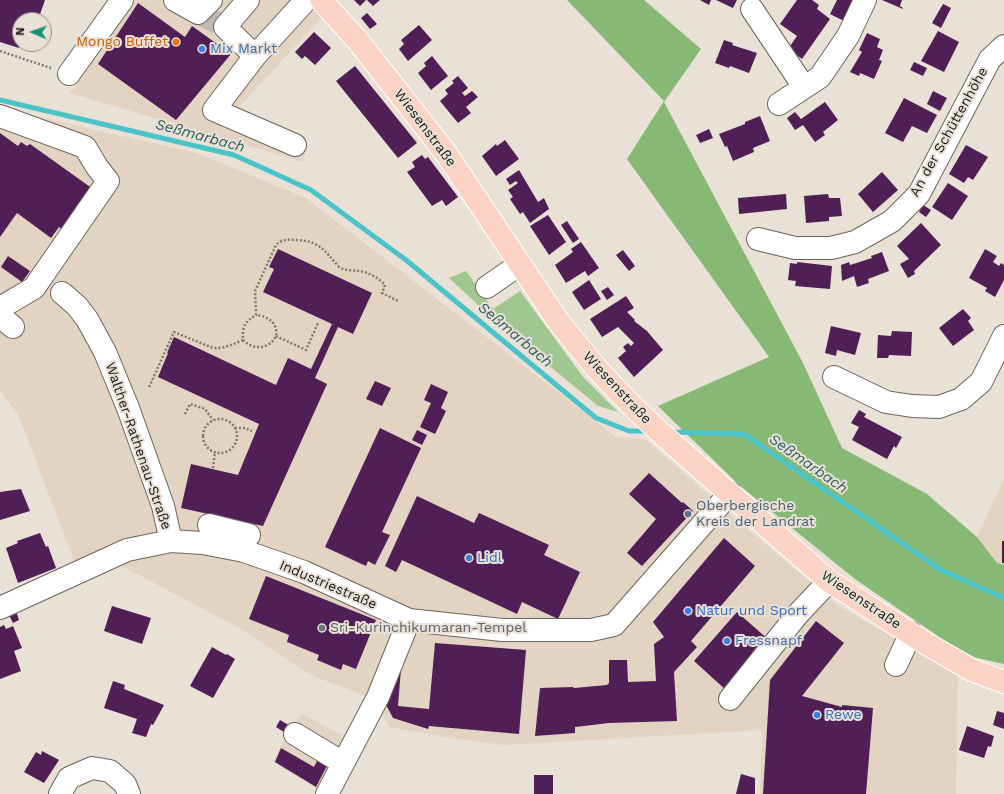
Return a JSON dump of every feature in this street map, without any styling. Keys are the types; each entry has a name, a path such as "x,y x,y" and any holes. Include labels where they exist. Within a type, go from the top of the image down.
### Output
{"main road":[{"name":"Wiesenstraße","path":"320,0 358,41 445,152 558,321 597,369 633,407 829,581 925,643 972,670 1004,682"}],"street":[{"path":"69,74 122,0"},
{"path":"175,0 204,6"},
{"path":"248,0 225,27 255,56"},
{"path":"295,145 214,110 255,56 306,0"},
{"path":"779,104 820,77 848,36 865,0"},
{"path":"752,9 804,87"},
{"name":"An der Schüttenhöhe","path":"758,239 795,248 831,248 855,242 892,221 918,194 990,59 1004,46"},
{"path":"0,116 85,147 97,167 108,181 34,288 0,308"},
{"path":"487,287 520,264"},
{"name":"Walther-Rathenau-Straße","path":"62,293 77,306 87,319 106,352 163,506 171,541"},
{"path":"834,378 886,402 912,406 939,407 961,399 981,382 1004,336"},
{"name":"Industriestraße","path":"0,608 127,550 171,541 204,543 220,534 244,551 304,572 409,620 502,630 591,630 614,625 730,493"},
{"path":"220,534 249,535"},
{"path":"730,699 798,614 829,581"},
{"path":"327,794 378,697 409,620"},
{"path":"896,665 911,633"},
{"path":"294,734 343,763"},
{"path":"60,794 69,778 92,768 110,771 125,784 129,794"}],"path":[{"path":"0,51 69,74"},
{"path":"256,315 255,291 276,245 282,241 290,239 308,241 319,245 324,248 342,269 364,272 382,281 385,285 382,293 398,301"},
{"path":"256,315 265,316 271,320 276,328 276,336 269,345 259,348 249,345 243,340 243,331 246,323 256,315"},
{"path":"276,336 306,350 318,323"},
{"path":"149,387 174,332 218,349 243,340"},
{"path":"185,414 190,404 205,409 213,420"},
{"path":"213,420 227,420 235,428 237,436 234,445 227,451 215,452 208,447 204,438 206,427 213,420"},
{"path":"235,428 245,428 252,431"},
{"path":"213,468 215,452"}],"shaded area":[{"path":"136,0 304,0 322,17 240,106 307,144 303,162 70,93"},
{"path":"0,108 196,153 306,198 616,437 645,439 738,521 840,607 958,674 956,794 760,794 762,730 504,745 451,738 390,727 370,698 311,675 243,630 118,564 75,563 18,414 0,391"},
{"path":"1004,479 1004,565 997,563 977,537"},
{"path":"302,714 344,736 316,788 273,762 286,736"}],"green space":[{"path":"567,0 644,0 701,49 664,102 803,363 842,448 927,494 977,537 997,563 1004,565 1004,664 973,657 958,650 855,579 739,485 658,406 769,357 627,159 664,101"},
{"path":"466,271 493,309 520,291 583,377 618,412 598,406 501,326 449,278"}],"building":[{"path":"0,0 45,0 41,12 12,12 12,46 0,42"},
{"path":"354,0 366,0 360,6"},
{"path":"367,0 380,0 373,6"},
{"path":"700,0 711,0 709,5"},
{"path":"716,0 737,0 733,8"},
{"path":"797,0 812,0 819,5 817,9 830,19 802,59 788,49 797,36 780,24"},
{"path":"837,0 855,0 844,21 830,14"},
{"path":"882,0 902,0 900,6 903,9"},
{"path":"138,3 185,37 192,26 231,54 176,120 98,64"},
{"path":"943,4 951,8 941,28 932,23"},
{"path":"367,13 377,24 370,29 361,18"},
{"path":"419,25 432,40 408,61 399,49 404,44 401,40"},
{"path":"938,31 959,42 944,72 921,61"},
{"path":"314,32 331,48 315,65 305,56 302,59 295,52"},
{"path":"867,33 880,39 877,47 883,50 879,60 882,61 874,79 860,73 859,76 850,72 862,52 859,50"},
{"path":"724,40 733,43 732,45 757,53 749,73 730,66 729,68 715,63"},
{"path":"432,56 448,76 431,90 418,73 426,66 424,63"},
{"path":"914,62 927,68 923,76 910,70"},
{"path":"355,66 417,143 398,158 336,81"},
{"path":"458,76 468,88 462,93 465,96 472,91 478,97 466,107 471,113 458,123 440,101 448,94 445,90 454,83 452,81"},
{"path":"933,91 947,98 940,111 927,104"},
{"path":"904,98 937,115 927,133 912,126 903,142 885,133"},
{"path":"825,102 838,120 823,132 825,135 815,142 803,125 795,130 787,118 795,112 801,119"},
{"path":"760,116 770,141 753,148 754,152 733,161 727,146 725,147 719,134 745,124 745,122"},
{"path":"709,129 713,138 700,143 696,135"},
{"path":"0,133 18,146 21,142 27,146 30,144 93,189 64,230 59,227 51,238 17,213 0,237"},
{"path":"505,140 519,159 496,176 482,156 496,144 497,146"},
{"path":"966,145 988,157 973,180 968,177 964,183 949,174"},
{"path":"422,155 425,159 428,157 458,197 446,206 442,200 432,206 407,172 415,167 412,162"},
{"path":"519,170 538,202 544,198 549,209 530,223 523,212 520,214 510,199 513,197 508,190 518,183 516,181 510,185 506,179"},
{"path":"882,172 898,190 873,212 858,194"},
{"path":"948,183 968,196 952,220 932,207"},
{"path":"786,194 787,209 739,214 738,198"},
{"path":"828,194 829,198 840,198 842,216 829,217 829,221 806,223 804,196"},
{"path":"923,205 931,210 926,217 919,212"},
{"path":"548,215 566,242 549,255 530,226"},
{"path":"567,221 579,239 573,243 561,225"},
{"path":"921,223 941,245 914,271 915,274 908,278 900,264 909,259 897,246"},
{"path":"581,242 599,268 588,276 585,271 566,283 555,265 573,252 571,249"},
{"path":"278,249 372,293 353,334 338,327 315,378 327,384 263,526 181,508 191,464 238,475 259,424 158,377 174,337 276,385 288,358 311,369 332,324 263,292 274,269 269,267"},
{"path":"985,249 997,256 993,262 999,266 1001,263 1004,265 1004,280 995,297 985,291 987,288 969,278"},
{"path":"623,250 635,266 629,271 616,255"},
{"path":"882,252 889,271 868,279 869,283 857,287 854,276 842,281 841,265 849,262 850,265 872,258 871,256"},
{"path":"8,256 30,271 22,282 1,267"},
{"path":"797,262 832,266 830,289 795,286 796,281 788,280 790,263 797,264"},
{"path":"589,280 601,299 584,310 572,292"},
{"path":"608,287 614,295 607,300 601,291"},
{"path":"626,296 634,308 627,312 635,320 634,321 647,331 663,350 634,377 618,358 626,351 623,347 628,343 631,346 634,343 618,327 602,337 590,319"},
{"path":"963,309 971,318 968,321 974,330 953,346 939,328"},
{"path":"831,326 861,333 855,355 837,350 836,356 825,353"},
{"path":"892,331 912,332 911,356 889,355 888,358 877,358 878,335 891,336"},
{"path":"375,381 391,388 382,406 366,399"},
{"path":"431,384 448,392 441,408 446,411 435,434 420,427 431,403 424,400"},
{"path":"859,410 866,414 864,417 902,437 896,448 894,446 887,459 852,440 859,427 851,423"},
{"path":"380,428 421,448 382,532 390,535 375,565 368,561 366,566 325,547"},
{"path":"417,430 427,435 422,445 412,440"},
{"path":"649,473 693,511 642,566 627,553 656,519 629,494"},
{"path":"21,489 30,511 0,520 0,492"},
{"name":"Lidl","path":"417,496 474,523 479,513 549,545 544,555 580,572 558,619 522,602 517,614 402,560 396,572 385,566"},
{"path":"40,533 46,547 48,546 56,568 18,583 6,548 18,543 17,541"},
{"path":"724,538 755,566 691,641 697,647 674,672 677,721 609,723 575,727 575,733 535,736 540,688 574,688 607,685 609,683 609,660 627,660 628,682 656,681 654,644 664,637 653,622"},
{"path":"1002,541 1004,541 1004,563 1002,563"},
{"name":"Sri-Kurinchikumaran-Tempel","path":"266,576 376,620 356,669 343,664 341,670 317,660 319,655 287,642 289,635 249,619"},
{"path":"112,606 151,618 142,644 104,631"},
{"path":"16,611 19,620 13,623 9,615"},
{"path":"737,612 770,641 727,691 694,661"},
{"path":"816,621 844,643 802,696 842,707 842,705 873,708 866,794 763,794 770,680"},
{"path":"4,625 6,629 13,626 22,648 14,651 21,671 0,679 0,627"},
{"path":"435,643 526,650 519,734 429,726 428,729 393,718 382,697 394,667 401,669 398,706 429,709"},
{"path":"212,647 235,659 213,698 190,686"},
{"path":"113,681 125,685 124,689 164,705 153,725 151,724 146,737 132,733 137,719 104,708"},
{"path":"997,711 1004,713 1004,729 993,725"},
{"path":"280,720 292,727 287,734 276,727"},
{"path":"967,726 994,736 991,747 988,746 984,758 959,750"},
{"path":"281,748 314,767 318,759 328,764 316,787 275,762"},
{"path":"42,751 59,760 44,783 24,772 36,752 41,755"},
{"path":"741,774 755,778 755,794 736,794"},
{"path":"534,775 553,775 553,794 534,794"}],"waterway":[{"name":"Seßmarbach","path":"0,100 234,155 311,190 406,260 596,418 629,431 648,431"},
{"name":"Seßmarbach","path":"670,432 744,434 941,570 1004,598"}],"tunnel":[{"path":"198,13 225,27"}],"place":[{"name":"Mongo Buffet","path":"176,42"},
{"name":"Mix Markt","path":"202,49"},
{"name":"Oberbergische Kreis der Landrat","path":"688,514"},
{"name":"Lidl","path":"469,558"},
{"name":"Natur und Sport","path":"688,611"},
{"name":"Sri-Kurinchikumaran-Tempel","path":"322,628"},
{"name":"Fressnapf","path":"727,641"},
{"name":"Rewe","path":"817,715"}]}
